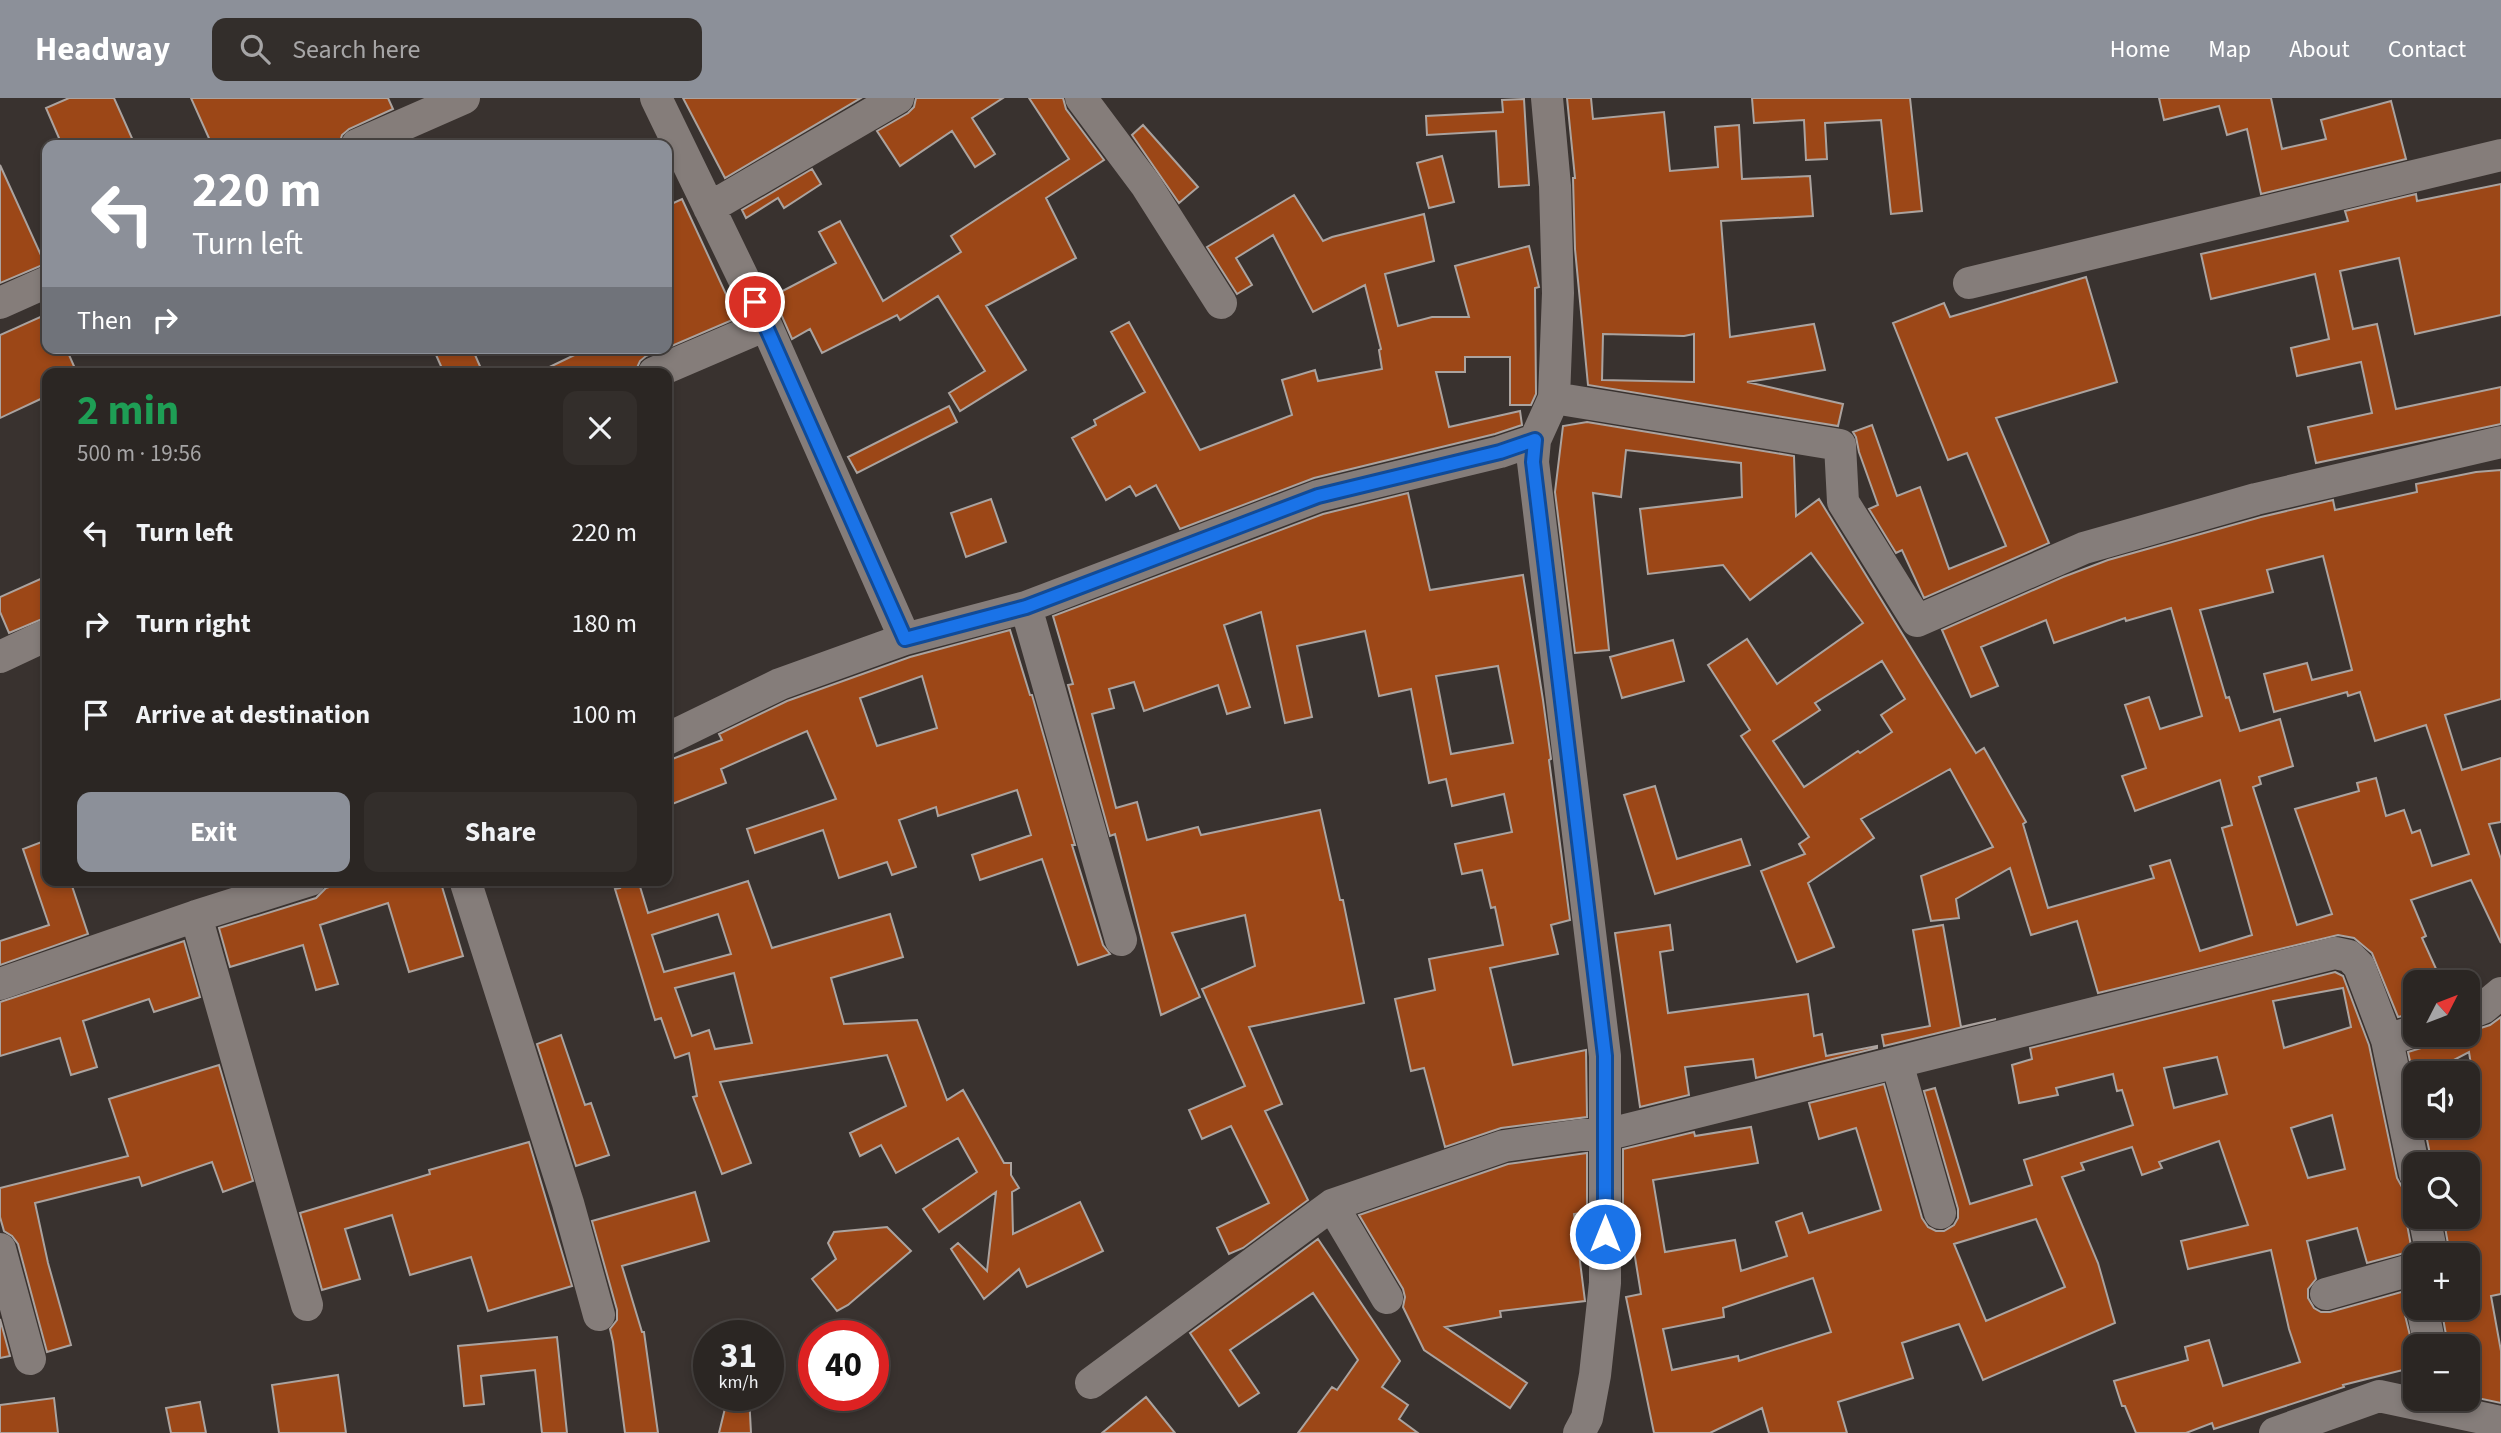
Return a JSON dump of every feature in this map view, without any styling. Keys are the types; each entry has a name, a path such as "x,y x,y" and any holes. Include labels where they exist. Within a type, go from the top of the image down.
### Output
{"street":[{"path":"368,140 464,98"},
{"path":"656,98 766,325 905,639"},
{"path":"709,208 898,98"},
{"path":"1081,98 1146,185 1222,303"},
{"path":"1547,98 1555,186 1558,293 1554,398 1535,440 1533,462 1605,1056 1605,1283 1591,1428"},
{"path":"1969,283 2501,155"},
{"path":"0,303 42,284"},
{"path":"666,368 766,325"},
{"path":"1554,398 1840,445 1843,502 1917,621 2084,548 2256,499 2501,442"},
{"path":"672,737 780,684 905,639 1026,607 1318,496 1500,452 1535,440"},
{"path":"1026,607 1121,940"},
{"path":"0,657 42,637"},
{"path":"0,984 291,886"},
{"path":"467,886 568,1203 599,1315"},
{"path":"196,916 307,1305"},
{"path":"1091,1383 1332,1205 1504,1146 1581,1135 1605,1135 2335,953 2349,956 2359,966 2401,1035 2413,1152"},
{"path":"2480,1009 2501,993"},
{"path":"1897,1063 1940,1213"},
{"path":"1332,1205 1387,1298"},
{"path":"0,1249 30,1359"},
{"path":"2326,1294 2403,1272"},
{"path":"2274,1433 2379,1396 2403,1399"},
{"path":"2466,1411 2501,1422"}],"building":[{"path":"69,98 114,98 133,140 60,140 46,108"},
{"path":"191,98 388,98 393,109 349,129 340,140 210,140"},
{"path":"683,98 861,98 725,178"},
{"path":"916,98 1003,98 972,118 995,154 975,167 952,131 900,166 877,131 908,113 914,107"},
{"path":"1029,98 1063,98 1066,109 1104,160 1046,198 1076,258 986,306 1026,370 960,411 949,393 985,371 938,296 900,320 897,315 822,353 810,329 792,339 773,296 836,263 819,232 840,221 883,301 961,252 951,236 1069,159"},
{"path":"1567,98 1591,98 1593,119 1664,112 1670,171 1718,167 1715,127 1739,125 1742,179 1810,176 1813,216 1721,221 1730,337 1814,324 1825,370 1747,382 1843,404 1838,426 1588,385 1575,249 1575,178","holes":["1603,334 1694,334 1694,382 1602,380"]},
{"path":"1752,98 1910,98 1922,211 1891,214 1881,120 1825,123 1827,159 1806,160 1804,120 1754,123"},
{"path":"2159,98 2271,98 2282,149 2326,139 2321,120 2391,101 2406,159 2261,194 2247,129 2227,135 2219,106 2164,120"},
{"path":"1524,99 1529,185 1499,187 1496,131 1427,135 1426,116 1503,112 1502,100"},
{"path":"1143,125 1198,187 1179,203 1132,135"},
{"path":"1442,156 1454,202 1429,208 1417,163"},
{"path":"0,165 42,257 42,265 0,283"},
{"path":"812,169 821,184 784,208 778,198 746,218 742,210"},
{"path":"2501,184 2501,315 2415,334 2399,258 2340,271 2353,329 2377,324 2396,409 2501,387 2501,424 2316,463 2308,427 2372,413 2361,362 2297,376 2291,348 2329,339 2315,274 2211,299 2201,254 2348,221 2345,211 2416,194 2417,201"},
{"path":"1294,195 1323,241 1424,214 1434,261 1385,274 1398,326 1432,317 1469,317 1455,266 1529,246 1539,287 1535,288 1536,394 1531,405 1510,405 1510,357 1465,357 1465,372 1436,372 1449,427 1520,411 1522,425 1314,478 1180,529 1156,485 1136,496 1130,486 1106,500 1072,438 1096,425 1094,420 1145,392 1111,332 1129,322 1200,450 1292,415 1282,380 1315,370 1318,381 1382,369 1381,349 1365,285 1313,312 1273,235 1236,258 1252,285 1237,294 1207,247"},
{"path":"682,199 737,318 672,346 672,204"},
{"path":"2086,277 2117,382 1996,418 2049,543 1924,598 1902,550 1896,553 1869,509 1878,505 1853,432 1872,425 1897,496 1920,487 1949,569 2006,546 1967,453 1948,460 1893,323 1944,303 1950,317"},
{"path":"42,316 42,354 69,354 75,368 42,368 42,398 0,418 0,335"},
{"path":"436,354 475,354 481,368 442,368"},
{"path":"577,354 651,354 640,361 637,368 547,368"},
{"path":"949,406 957,422 857,473 848,457"},
{"path":"1587,422 1794,456 1796,516 1819,499 1976,753 1984,748 2026,822 2023,824 2048,908 2154,878 2150,866 2170,860 2200,951 2252,935 2222,828 2232,825 2220,780 2135,811 2122,776 2146,768 2125,705 2149,697 2160,729 2202,716 2171,608 2126,621 2125,618 2054,643 2046,620 1981,647 1998,686 1971,697 1942,630 2108,560 2261,517 2333,500 2335,510 2417,492 2416,484 2501,470 2501,699 2445,715 2462,770 2501,758 2501,822 2489,824 2501,859 2501,943 2471,880 2411,900 2426,936 2422,938 2437,970 2403,970 2403,1016 2398,1017 2372,953 2354,938 2338,935 2098,993 2077,921 2031,935 2010,868 1956,899 1959,918 1931,921 1921,876 1993,847 1950,769 1861,819 1874,838 1808,883 1834,947 1797,962 1761,871 1805,854 1799,844 1809,837 1741,736 1750,730 1708,665 1747,639 1777,684 1863,623 1811,553 1750,600 1723,565 1648,574 1640,509 1742,497 1741,463 1626,450 1621,497 1593,493 1609,650 1575,653 1555,492 1563,426","holes":["2323,556 2352,670 2312,680 2307,663 2264,674 2274,712 2347,692 2348,696 2360,692 2375,741 2426,725 2469,854 2432,866 2420,830 2412,833 2404,810 2386,816 2376,778 2357,783 2359,791 2295,809 2332,914 2297,925 2253,787 2261,784 2259,777 2293,766 2280,719 2240,731 2229,697 2226,698 2200,610 2273,592 2267,570","1882,661 1905,699 1881,715 1892,732 1804,787 1773,741 1820,710 1815,703"]},
{"path":"1408,493 1430,590 1523,575 1543,700 1570,920 1551,925 1558,954 1490,968 1513,1065 1586,1050 1587,1117 1501,1128 1445,1147 1424,1068 1411,1071 1395,999 1435,990 1429,959 1503,945 1495,907 1491,908 1482,870 1462,874 1455,844 1512,832 1504,794 1452,806 1446,779 1429,783 1411,689 1379,696 1365,631 1297,646 1312,717 1285,723 1261,612 1224,625 1250,707 1227,714 1218,685 1144,711 1134,682 1109,689 1114,708 1092,714 1116,808 1137,802 1147,840 1198,827 1201,835 1320,810 1340,900 1343,900 1364,1003 1249,1027 1282,1104 1265,1111 1308,1200 1243,1248 1229,1254 1217,1228 1269,1203 1231,1126 1202,1139 1189,1110 1245,1086 1202,989 1255,966 1245,915 1172,933 1200,997 1161,1015 1115,834 1110,836 1068,685 1073,684 1053,616 1323,514","holes":["1498,666 1513,743 1451,754 1436,676"]},
{"path":"991,499 1006,542 966,557 951,513"},
{"path":"42,578 42,619 9,633 0,612 0,597"},
{"path":"1010,630 1032,695 1075,845 1072,845 1103,945 1110,954 1078,965 1042,859 980,880 972,855 1031,835 1017,790 938,816 936,807 899,820 916,867 892,875 887,862 839,878 823,830 755,853 747,829 836,799 807,731 721,769 726,783 672,804 672,759 722,740 719,734 787,701 910,657","holes":["922,676 937,728 877,746 860,698"]},
{"path":"1673,640 1684,681 1622,698 1610,657"},
{"path":"1655,786 1677,859 1741,839 1750,865 1655,894 1624,795"},
{"path":"42,842 42,886 72,886 88,934 0,965 0,941 49,925 23,849"},
{"path":"748,881 772,948 890,914 903,957 831,978 844,1024 917,1020 947,1100 963,1090 1004,1163 1011,1163 1011,1175 1019,1188 1012,1192 1013,1234 1080,1202 1103,1251 1027,1287 1019,1269 984,1299 951,1249 958,1243 987,1271 996,1192 939,1232 923,1209 977,1172 958,1138 896,1173 881,1145 860,1156 850,1133 906,1106 887,1055 720,1082 751,1163 722,1174 693,1097 697,1096 689,1053 675,1058 661,1018 655,1020 615,889 619,886 640,886 648,913","holes":["718,914 731,954 664,972 652,935","734,973 752,1043 715,1049 709,1030 692,1036 675,988"]},
{"path":"442,886 463,956 409,972 388,903 320,925 338,984 316,990 303,945 230,967 219,928 316,898 326,888"},
{"path":"1670,925 1673,950 1660,952 1668,1013 1808,994 1814,1036 1822,1034 1826,1056 1877,1048 1756,1078 1753,1059 1685,1067 1689,1095 1640,1107 1615,933"},
{"path":"1943,925 1961,1027 1996,1019 1884,1046 1882,1035 1930,1026 1913,930"},
{"path":"184,941 200,997 154,1012 149,999 83,1021 97,1067 71,1075 60,1038 0,1056 0,1002"},
{"path":"2335,972 2343,976 2369,1045 2397,1178 2403,1187 2403,1229 2408,1229 2410,1243 2403,1243 2403,1253 2367,1263 2357,1228 2307,1241 2316,1279 2308,1289 2308,1298 2314,1308 2321,1312 2330,1312 2403,1292 2403,1320 2406,1320 2410,1334 2403,1334 2403,1370 2343,1385 2344,1387 2214,1429 2212,1423 2186,1433 2136,1433 2125,1406 2122,1406 2114,1381 2188,1360 2185,1347 2209,1340 2223,1386 2300,1362 2289,1329 2271,1250 2188,1269 2181,1241 2248,1225 2219,1141 2159,1162 2162,1168 2142,1175 2132,1147 2081,1163 2084,1170 2062,1177 2098,1263 2115,1323 1983,1380 1959,1324 1902,1343 1913,1378 1838,1402 1847,1433 1769,1433 1762,1408 1710,1433 1654,1433 1626,1297 1641,1294 1627,1208 1623,1208 1623,1149 1694,1132 1695,1136 1751,1127 1758,1163 1653,1180 1665,1252 1735,1240 1741,1271 1787,1256 1776,1222 1802,1213 1809,1233 1881,1210 1856,1128 1819,1139 1809,1103 1884,1084 1922,1218 1928,1227 1944,1231 1954,1225 1958,1218 1958,1209 1924,1091 1935,1088 1970,1204 2032,1185 2024,1160 2133,1125 2122,1090 2117,1091 2113,1074 2056,1088 2058,1095 2019,1103 2012,1065 2032,1059 2030,1048","holes":["2343,988 2351,1027 2284,1048 2273,1001","2217,1057 2227,1094 2174,1108 2164,1068","2332,1115 2345,1169 2308,1178 2291,1128","2036,1219 2065,1287 1986,1321 1954,1244","1813,1278 1831,1332 1739,1361 1738,1356 1672,1370 1663,1329 1724,1317 1723,1308"]},
{"path":"2501,1017 2501,1294 2491,1296 2501,1351 2501,1403 2480,1399 2480,1334 2446,1334 2443,1320 2480,1320 2480,1243 2448,1243 2445,1229 2480,1229 2480,1152 2430,1152 2427,1138 2480,1138 2480,1061 2470,1061 2469,1052 2452,1061 2410,1061 2408,1052 2423,1047 2480,1047 2480,1028"},
{"path":"561,1035 585,1105 591,1103 609,1155 576,1166 537,1044"},
{"path":"219,1065 253,1181 223,1192 212,1162 142,1186 139,1177 35,1203 48,1263 71,1345 47,1352 18,1244 4,1231 0,1217 0,1188 128,1156 109,1099"},
{"path":"529,1142 572,1286 488,1311 471,1257 410,1275 392,1215 345,1229 360,1279 322,1290 300,1213 430,1174 429,1170"},
{"path":"1587,1153 1587,1212 1574,1214 1585,1301 1500,1311 1501,1317 1445,1327 1527,1383 1510,1408 1424,1350 1403,1307 1403,1289 1359,1215 1508,1164"},
{"path":"695,1192 709,1241 622,1266 644,1332 658,1433 625,1433 610,1329 617,1320 617,1310 592,1221"},
{"path":"887,1227 911,1251 848,1305 837,1311 812,1279 836,1259 828,1243 834,1232"},
{"path":"1318,1239 1400,1361 1382,1387 1408,1405 1399,1419 1418,1433 1298,1433 1332,1387 1337,1390 1358,1360 1313,1293 1230,1350 1259,1393 1239,1406 1190,1333"},
{"path":"0,1319 10,1356 0,1358"},
{"path":"557,1337 567,1433 542,1433 535,1370 481,1376 484,1404 464,1406 458,1346"},
{"path":"338,1375 346,1433 279,1433 272,1385"},
{"path":"1146,1397 1175,1433 1102,1433"},
{"path":"54,1398 58,1433 0,1433 0,1405"},
{"path":"200,1402 206,1433 171,1433 166,1408"},
{"path":"724,1411 750,1411 751,1433 719,1433"}],"route":[{"path":"755,302 905,639 1026,607 1318,496 1500,452 1535,440 1533,462 1605,1056 1605,1234"}]}
